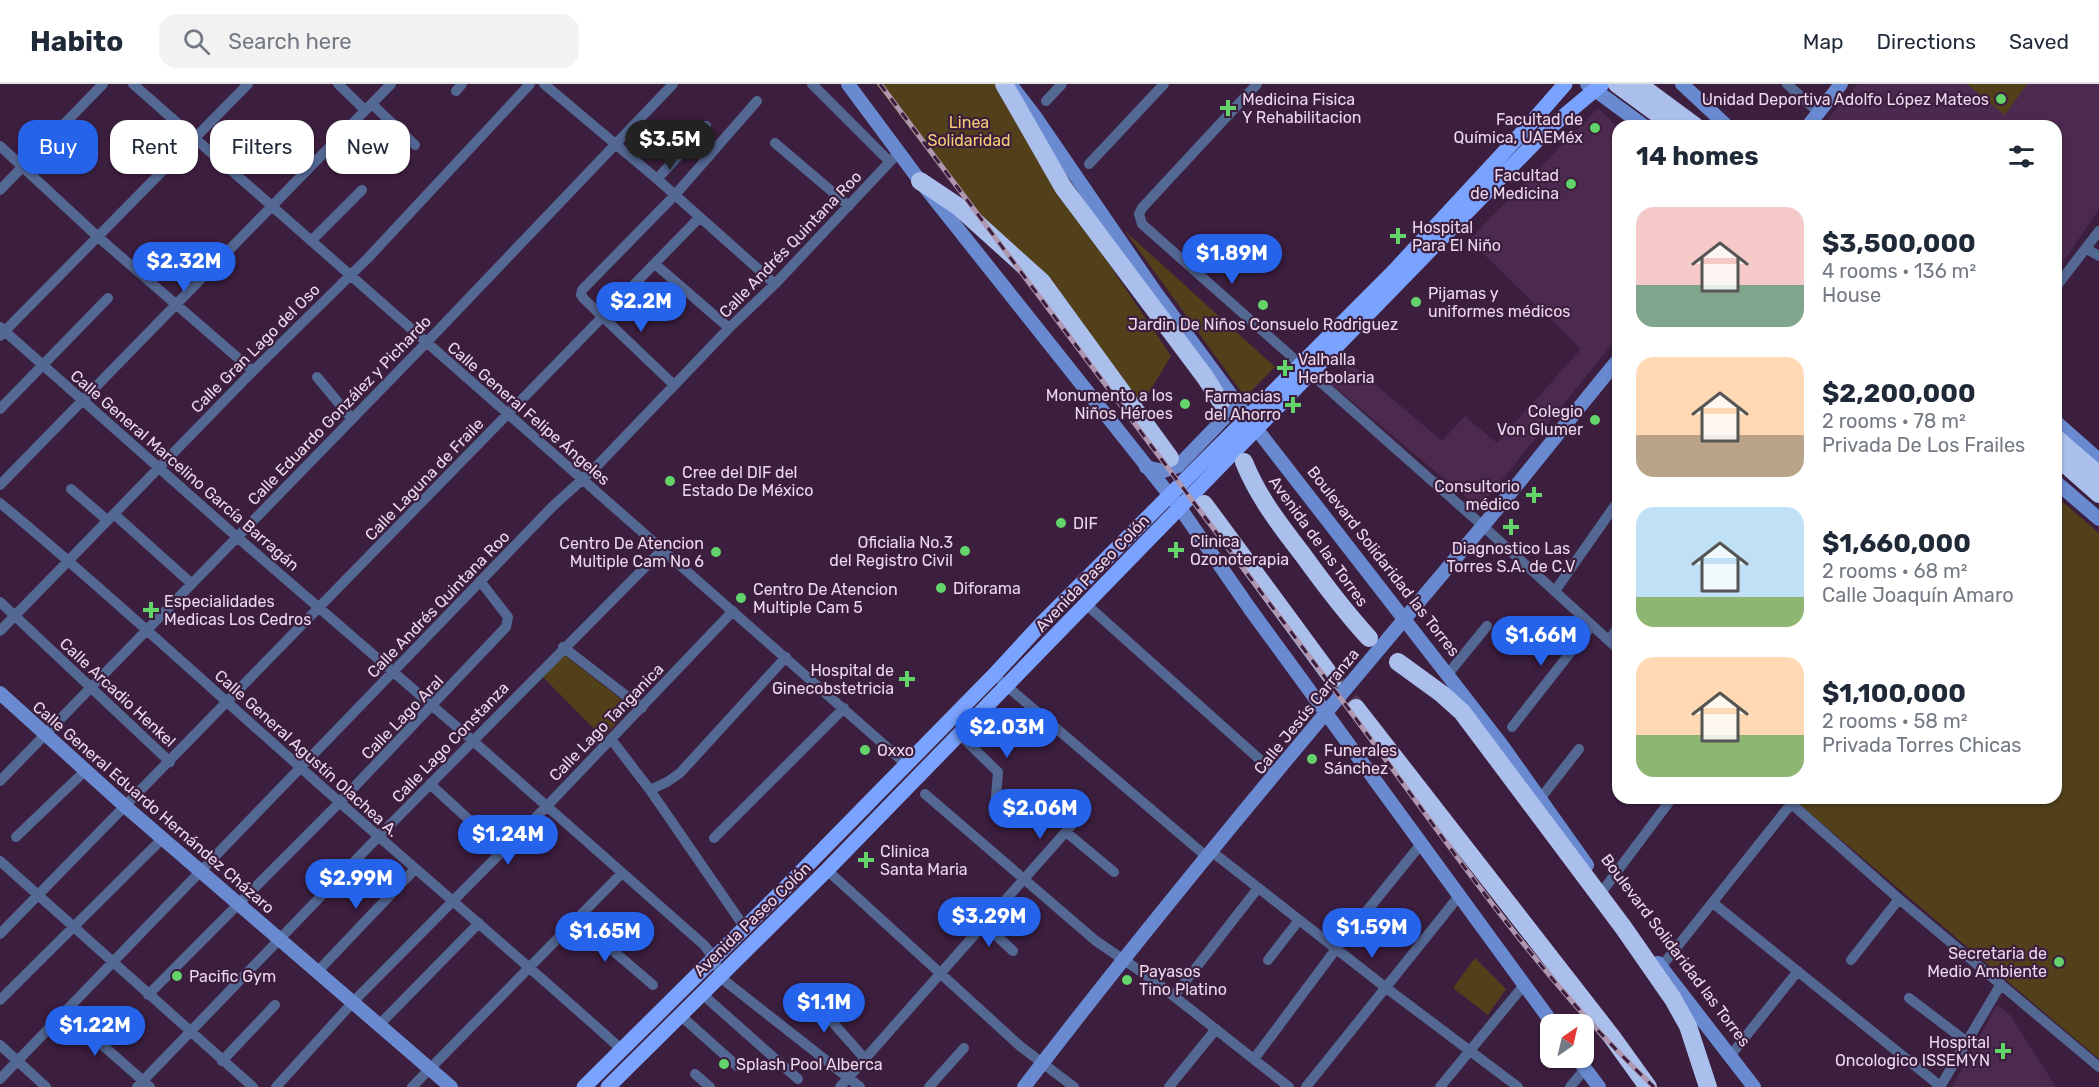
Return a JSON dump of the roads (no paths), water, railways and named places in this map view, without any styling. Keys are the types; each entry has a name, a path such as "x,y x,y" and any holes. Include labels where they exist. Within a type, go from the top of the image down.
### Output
{"highway":[{"name":"Boulevard Solidaridad las Torres","path":"1004,84 1063,187 1205,377 1230,402"},
{"path":"1617,84 1666,120"},
{"path":"1638,84 1687,120"},
{"path":"920,181 959,207 1042,282 1170,458"},
{"path":"2062,443 2099,475"},
{"path":"2062,461 2099,494"},
{"name":"Avenida de las Torres","path":"1244,462 1251,481 1264,504 1350,617 1369,638"},
{"path":"1204,504 1334,679"},
{"name":"Boulevard Solidaridad las Torres","path":"1398,662 1442,694 1462,712 1623,927 1673,999 1688,1026 1708,1087"},
{"path":"1356,708 1605,1028 1648,1087"}],"main road":[{"path":"848,84 895,157 920,181 1180,508 1326,714 1546,1014"},
{"name":"Boulevard Solidaridad las Torres","path":"1011,84 1230,402 1253,423 1448,674 1661,967 1754,1087"},
{"name":"Avenida Paseo Colón","path":"1398,274 1565,84"},
{"path":"1682,84 1721,120"},
{"path":"1812,120 1841,84"},
{"path":"1595,86 1637,120"},
{"name":"Avenida Paseo Colón","path":"611,1086 701,993 799,899 1087,605 1180,508 1253,423 1398,274 1595,86"},
{"name":"Calle Jesús Carranza","path":"1024,1087 1209,854 1483,526 1612,367"},
{"path":"1146,467 1163,471 1178,466 1230,402"},
{"name":"Avenida Paseo Colón","path":"584,1087 786,887 1169,494 1253,423"},
{"path":"2062,427 2099,460"},
{"path":"2062,487 2099,519"},
{"path":"1042,623 1056,636"},
{"name":"Calle General Eduardo Hernández Cházaro","path":"0,693 126,807 451,1087"},
{"path":"786,887 799,899"},
{"path":"1585,1068 1599,1087"}],"street":[{"path":"68,120 103,84"},
{"name":"Calle General Felipe Ángeles","path":"133,84 174,120"},
{"path":"198,134 248,84"},
{"path":"338,84 415,145"},
{"path":"0,485 391,84"},
{"name":"Calle Gran Lago del Oso","path":"0,631 252,371 350,276 530,84"},
{"path":"544,84 657,179 775,284"},
{"name":"Calle Eduardo González y Pichardo","path":"0,781 426,343 673,84"},
{"path":"812,84 895,157"},
{"path":"1046,101 1062,84"},
{"path":"1089,164 1164,84"},
{"path":"1787,84 1818,112"},
{"path":"1250,86 1143,208 1139,218 1148,230 1483,526 1612,644"},
{"path":"674,385 581,295 585,287 675,195 758,101"},
{"path":"657,179 706,126"},
{"name":"Calle General Felipe Ángeles","path":"198,142 906,764"},
{"path":"775,142 849,206"},
{"path":"0,146 18,163"},
{"name":"Calle Andrés Quintana Roo","path":"0,1079 480,581 775,284 895,157"},
{"path":"0,190 18,171"},
{"path":"30,174 252,371"},
{"path":"2,331 159,174"},
{"path":"311,241 362,190"},
{"name":"Calle Laguna de Fraile","path":"170,762 700,217"},
{"path":"2062,280 2099,231"},
{"path":"2087,249 2099,256"},
{"path":"655,264 729,328"},
{"path":"0,409 108,298"},
{"name":"Calle General Marcelino García Barragán","path":"2,331 704,945 714,957 720,976"},
{"path":"317,377 352,419"},
{"path":"71,489 111,517 192,584"},
{"name":"Calle General Agustín Olachea A.","path":"0,503 69,560 378,837 530,966 621,1049"},
{"path":"1555,591 1612,510"},
{"name":"Calle Lago Constanza","path":"143,1085 189,1032 281,940 472,740 662,550"},
{"name":"Calle Lago Aral","path":"148,994 340,802 498,637 506,627 508,617 480,581"},
{"name":"Calle Arcadio Henkel","path":"0,602 170,762 0,934"},
{"path":"1087,605 1276,774"},
{"name":"Calle Lago Tanganica","path":"276,1087 353,1002 547,806 733,611"},
{"path":"1512,727 1592,625"},
{"path":"1448,674 1488,626"},
{"path":"1609,641 1612,636"},
{"path":"563,647 642,708"},
{"path":"650,790 680,773 786,657"},
{"path":"994,675 1209,854 1258,888 1518,1087"},
{"path":"714,838 844,708"},
{"path":"960,735 998,772 995,807"},
{"path":"610,739 650,790 745,928"},
{"path":"1540,798 1579,749"},
{"path":"16,837 86,770"},
{"path":"430,784 503,851"},
{"path":"925,794 1095,941 1174,996 1289,1087"},
{"path":"1604,889 1668,804"},
{"path":"1661,967 1713,903 1786,804"},
{"path":"1791,804 1899,899 2099,1067"},
{"path":"840,1087 1078,818"},
{"path":"1066,832 1114,872"},
{"path":"0,1000 163,838"},
{"path":"1254,1059 1336,949 1421,844"},
{"path":"0,861 253,1087"},
{"path":"318,971 415,869"},
{"path":"827,870 1042,1064 1074,1087"},
{"path":"412,1087 622,873"},
{"path":"1174,996 1258,888"},
{"path":"1305,1087 1459,896"},
{"path":"1851,960 1899,899"},
{"path":"1713,903 1940,1086 2001,984"},
{"path":"576,919 652,985"},
{"path":"1268,960 1299,920"},
{"path":"379,1025 479,923"},
{"path":"984,924 1013,951"},
{"path":"1730,1056 1798,971"},
{"path":"720,976 860,1087"},
{"path":"1440,1087 1524,985"},
{"path":"804,990 866,1059"},
{"path":"701,993 798,1079"},
{"path":"1909,998 1967,1042"},
{"path":"222,1061 275,1005"},
{"path":"65,1011 143,1085"},
{"path":"680,1015 737,1066"},
{"path":"1169,1087 1216,1029"},
{"path":"0,1045 46,1087"},
{"path":"929,1087 964,1048"},
{"path":"1570,1087 1579,1068"},
{"path":"695,1074 710,1087"}],"tunnel":[{"path":"1333,679 1356,708"}],"railway":[{"path":"880,84 1488,898 1567,996 1654,1087"}],"place":[{"name":"Unidad Deportiva Adolfo López Mateos","path":"2001,99"},
{"name":"Medicina Fisica Y Rehabilitacion","path":"1228,108"},
{"name":"Facultad de Química, UAEMéx","path":"1595,128"},
{"name":"Facultad de Medicina","path":"1571,184"},
{"name":"Hospital Para El Niño","path":"1398,236"},
{"name":"Pijamas y uniformes médicos","path":"1416,302"},
{"name":"Jardin De Niños Consuelo Rodriguez","path":"1263,305"},
{"name":"Valhalla Herbolaria","path":"1285,368"},
{"name":"Monumento a los Niños Héroes","path":"1185,404"},
{"name":"Farmacias del Ahorro","path":"1293,405"},
{"name":"Colegio Von Glumer","path":"1595,420"},
{"name":"Cree del DIF del Estado De México","path":"670,481"},
{"name":"Consultorio médico","path":"1534,495"},
{"name":"DIF","path":"1061,523"},
{"name":"Diagnostico Las Torres S.A. de C.V","path":"1511,527"},
{"name":"Clinica Ozonoterapia","path":"1176,550"},
{"name":"Oficialia No.3 del Registro Civil","path":"965,551"},
{"name":"Centro De Atencion Multiple Cam No 6","path":"716,552"},
{"name":"Diforama","path":"941,588"},
{"name":"Centro De Atencion Multiple Cam 5","path":"741,598"},
{"name":"Especialidades Medicas Los Cedros","path":"151,610"},
{"name":"Hospital de Ginecobstetricia","path":"907,679"},
{"name":"Oxxo","path":"865,750"},
{"name":"Funerales Sánchez","path":"1312,759"},
{"name":"Clinica Santa Maria","path":"866,860"},
{"name":"Secretaria de Medio Ambiente","path":"2059,962"},
{"name":"Pacific Gym","path":"177,976"},
{"name":"Payasos Tino Platino","path":"1127,980"},
{"name":"Hospital Oncologico ISSEMYN","path":"2003,1051"},
{"name":"Splash Pool Alberca","path":"724,1064"}],"park label":[{"name":"Linea Solidaridad","path":"969,131"}]}
